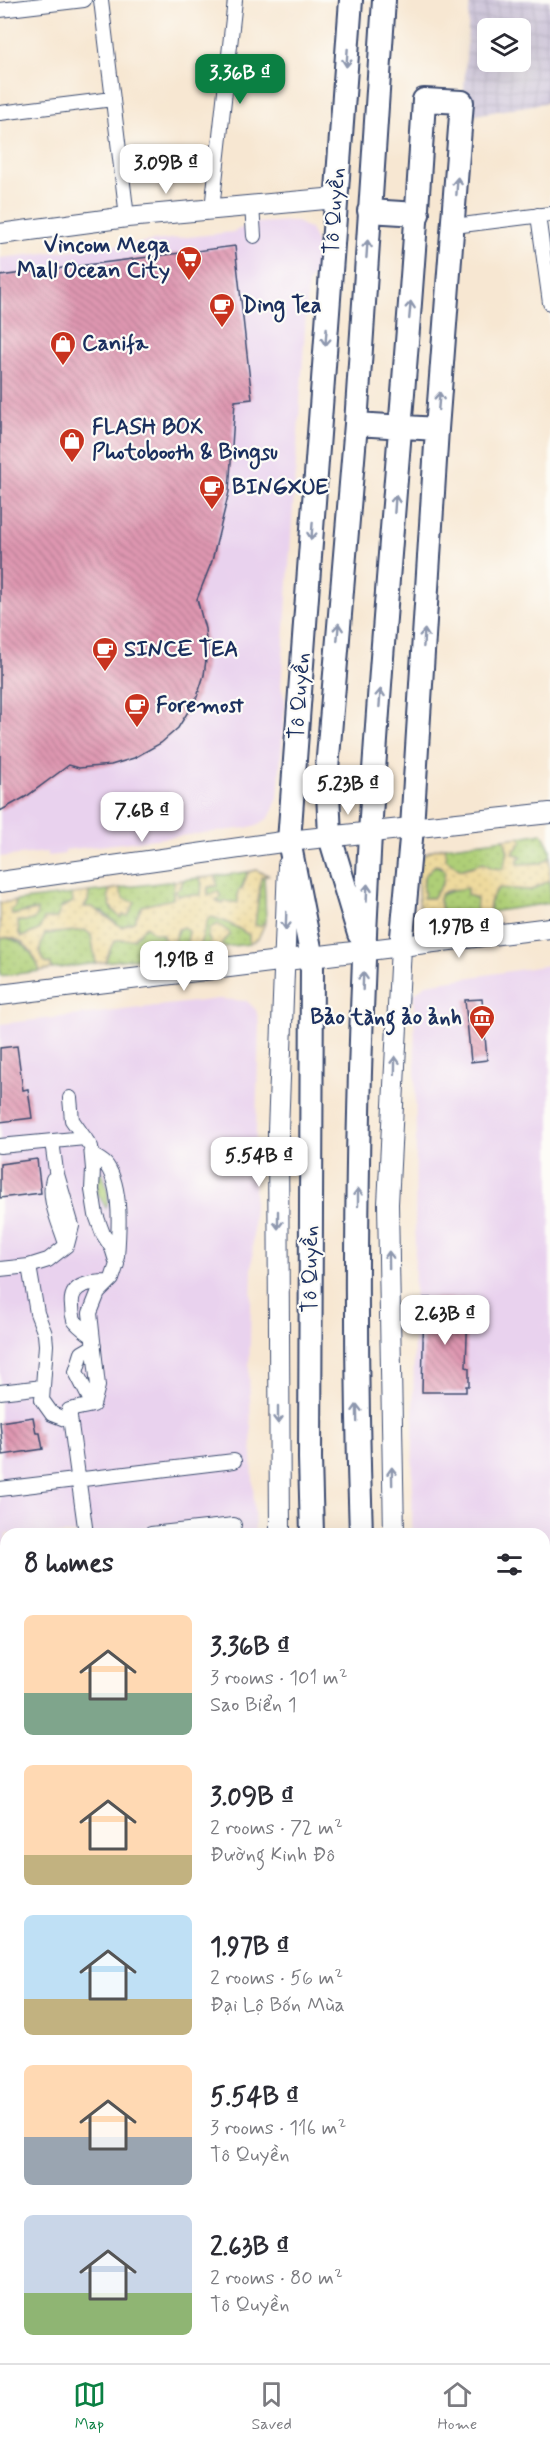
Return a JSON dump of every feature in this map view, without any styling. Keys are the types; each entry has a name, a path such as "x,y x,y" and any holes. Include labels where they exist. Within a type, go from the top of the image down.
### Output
{"main road":[{"name":"Tô Quyền","path":"312,1528 310,1458 312,958 289,841 351,0"},
{"name":"Tô Quyền","path":"364,951 330,837 327,769 356,424 384,0"},
{"name":"Tô Quyền","path":"361,1528 357,1408 358,1158 364,951 370,832 418,214 424,100 462,102 454,226"},
{"path":"0,234 127,217 336,198"},
{"path":"369,211 418,214"},
{"path":"394,1528 388,1204 401,947 412,828 437,429 454,226"},
{"path":"356,424 437,429"},
{"path":"0,882 289,841 550,813"},
{"path":"280,1528 278,1131 289,841"},
{"path":"0,995 550,928"}],"street":[{"path":"0,10 84,0"},
{"path":"101,0 127,217"},
{"path":"212,209 235,0"},
{"path":"0,114 113,99"},
{"path":"252,205 254,236"},
{"path":"454,226 544,215 550,303"},
{"path":"70,1098 72,1120 91,1147 95,1212 117,1264"},
{"path":"0,1146 85,1138"},
{"path":"4,1268 29,1266 48,1260 67,1245 72,1226 68,1205 60,1188 56,1171 52,1141"},
{"path":"92,1155 107,1165 118,1210 117,1264 112,1279 98,1293 90,1313 98,1386 93,1405"},
{"path":"95,1212 118,1210"},
{"path":"29,1266 37,1312 45,1334 47,1354 42,1400 52,1414 70,1421"},
{"path":"93,1341 75,1320 71,1303 78,1286 109,1282"},
{"path":"93,1341 82,1353 76,1372 93,1405"},
{"path":"0,1392 43,1388"},
{"path":"85,1528 69,1410 93,1405"},
{"path":"0,1489 234,1461"},
{"path":"207,1528 234,1525"}],"shaded area":[{"path":"470,0 550,0 550,102 462,117"},
{"path":"295,221 310,229 319,248 318,269 308,283 281,687 285,700 278,798 269,818 246,828 65,850 65,854 48,856 47,852 0,857 0,258 233,232 253,223"},
{"path":"550,965 550,1528 412,1528 416,1138 414,994 426,984"},
{"path":"219,999 247,1001 256,1010 259,1023 249,1374 255,1528 0,1528 0,1024"}],"green space":[{"path":"542,833 550,849 550,857 542,863 518,864 518,859 522,857 512,853 522,841 520,837"},
{"path":"504,839 508,852 504,869 492,868 483,863 460,870 446,859 445,847"},
{"path":"435,865 445,871 443,883 433,898 423,898 424,876"},
{"path":"248,872 238,895 239,903 223,904 208,895 208,887 217,886 216,876"},
{"path":"268,875 264,877 266,921 260,926 255,925 261,876"},
{"path":"199,878 202,883 201,895 176,895 176,890 181,887 183,880"},
{"path":"550,880 550,903 490,912 491,899 499,888 531,890"},
{"path":"174,881 173,899 154,905 134,922 121,927 103,912 84,906 88,901 89,892 109,890 111,909 121,918 127,901 121,895 120,888"},
{"path":"467,888 467,894 477,899 476,913 445,918 439,900 440,895"},
{"path":"72,894 74,902 62,906 57,918 44,920 39,930 22,937 19,934 18,921 29,921 33,910 12,915 11,910 15,907 16,901"},
{"path":"212,917 231,924 249,935 249,944 224,947 221,943 211,942 205,949 198,950 208,918"},
{"path":"146,926 163,936 165,943 163,955 105,962 116,940 133,939"},
{"path":"183,927 189,931 185,952 171,954 178,929"},
{"path":"85,930 91,935 96,963 52,969 50,963 46,964 43,961 40,950 45,934"},
{"path":"1,937 15,941 26,948 40,971 0,976"},
{"path":"99,1172 102,1172 107,1190 106,1208 97,1192"}],"sand":[{"path":"520,837 522,841 513,853 522,857 518,859 518,864 542,863 550,857 550,880 531,890 499,888 491,899 490,912 476,913 477,899 467,894 467,888 446,891 440,895 439,900 445,918 433,919 421,911 418,897 418,875 420,863 426,854 445,847 446,859 460,870 483,863 492,868 503,869 508,852 504,839","holes":["435,865 445,871 443,883 433,898 423,898 424,876"]},
{"path":"256,870 268,875 261,877 255,925 260,926 266,921 258,939 249,944 249,935 231,924 212,917 208,919 198,950 185,952 189,931 183,927 178,929 171,954 163,955 166,943 162,934 154,933 146,926 133,939 116,940 105,962 96,963 91,935 85,930 45,934 40,953 43,961 46,964 50,963 52,969 40,971 26,946 14,939 0,939 0,903 16,901 15,907 11,910 12,915 37,910 36,918 29,921 18,921 19,934 22,937 39,930 44,919 57,918 62,908 73,902 72,894 89,892 88,901 84,907 92,907 121,927 134,922 142,906 173,899 174,881 183,880 181,887 176,890 177,895 201,895 202,883 199,878 216,876 217,886 208,887 208,895 217,891 222,897 216,900 223,904 225,901 238,903 238,891 242,889 248,872"},
{"path":"120,888 124,898 135,902 128,916 123,915 121,918 109,902 109,890"},
{"path":"218,924 230,935 221,943 224,947 205,949 211,942 208,937 210,928"}],"building":[{"path":"235,246 252,399 235,401 229,492 212,561 197,599 205,629 207,652 204,675 197,697 178,728 161,743 134,758 111,765 79,768 69,765 27,796 0,811 0,276"},
{"path":"482,999 487,1060 471,1062 465,1000"},
{"path":"17,1046 23,1090 28,1089 32,1118 0,1122 0,1048"},
{"path":"37,1159 41,1193 0,1198 0,1164"},
{"path":"424,1298 465,1298 465,1305 468,1306 466,1367 469,1368 469,1386 466,1386 466,1392 422,1392"},
{"path":"33,1417 36,1433 40,1433 43,1449 3,1455 0,1422"}],"place":[{"name":"Vincom Mega Mall Ocean City","path":"189,282"},
{"name":"Ding Tea","path":"222,329"},
{"name":"Canifa","path":"63,367"},
{"name":"FLASH BOX Photobooth & Bingsu","path":"72,464"},
{"name":"BINGXUE","path":"212,511"},
{"name":"SINCE TEA","path":"105,673"},
{"name":"Foremost","path":"137,729"},
{"name":"Bảo tàng ảo ảnh","path":"482,1041"}]}
